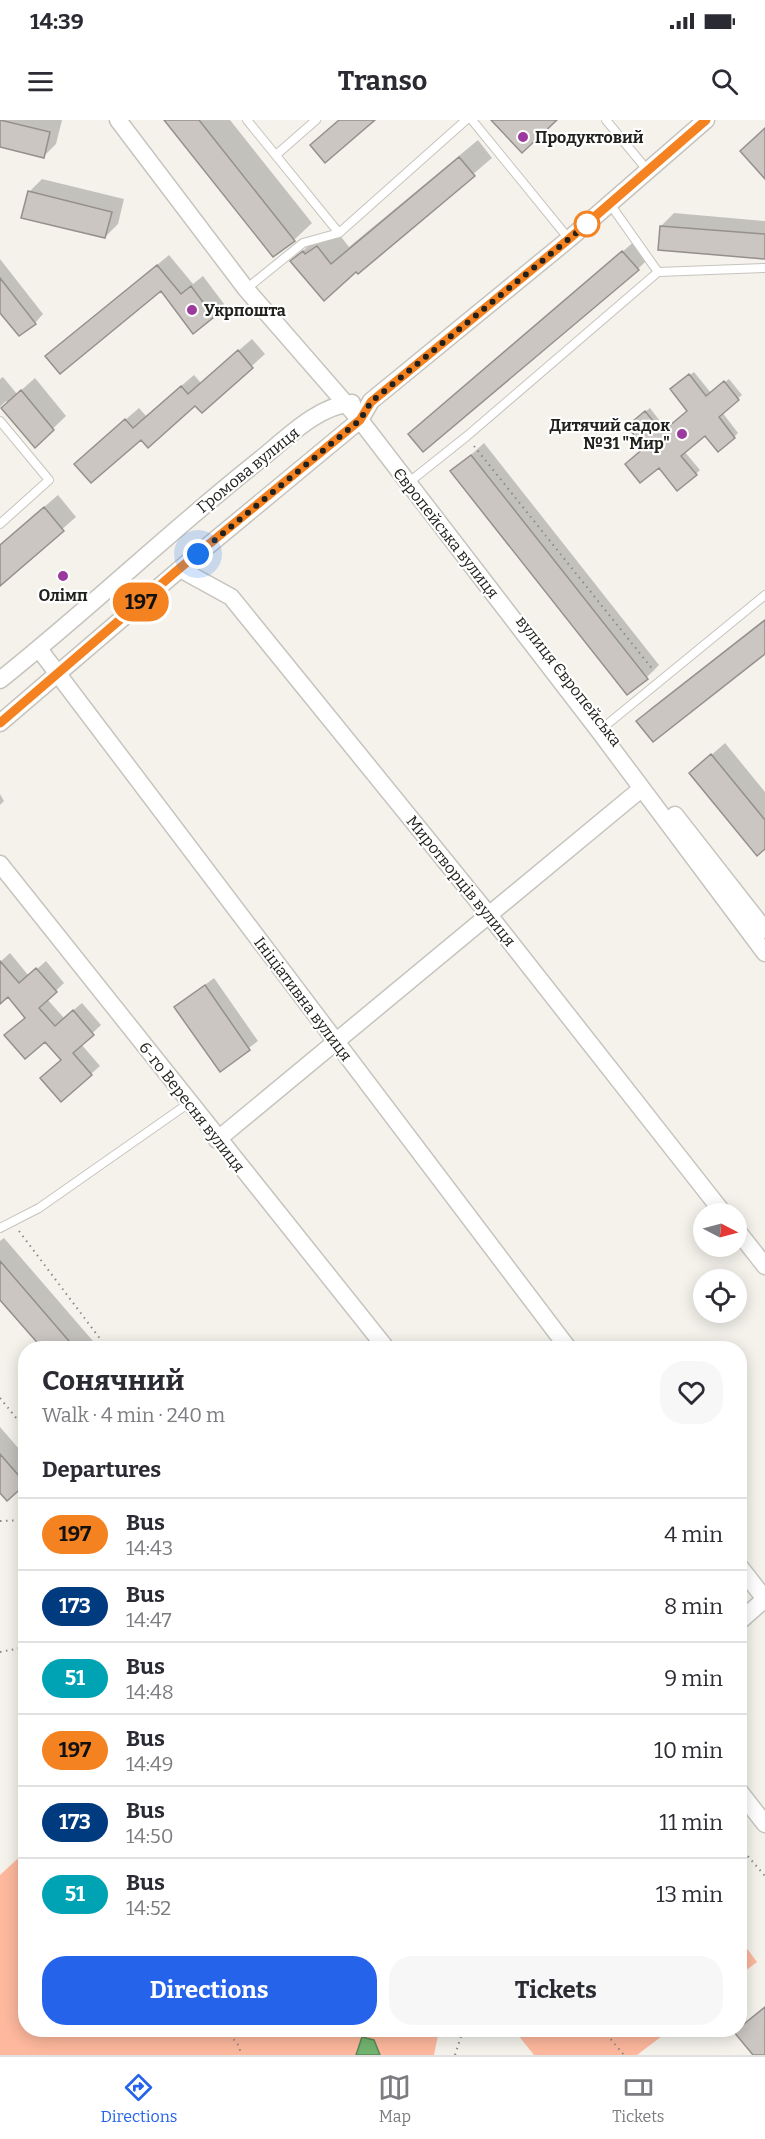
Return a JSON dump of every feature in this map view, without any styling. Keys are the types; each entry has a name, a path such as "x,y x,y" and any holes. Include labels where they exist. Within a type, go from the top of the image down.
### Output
{"street":[{"name":"Європейська вулиця","path":"118,120 246,289 343,404 360,420 641,789 757,932 765,953"},
{"name":"Громова вулиця","path":"0,723 180,568 360,420 371,402 569,239 706,120"},
{"name":"Громова вулиця","path":"0,680 39,649 217,494 315,416 343,404 371,402"},
{"name":"вулиця Європейська","path":"373,432 757,932"},
{"name":"Миротворців вулиця","path":"180,568 231,597 489,915 715,1203"},
{"name":"Ініціативна вулиця","path":"39,649 563,1341"},
{"path":"217,1140 641,789"},
{"name":"6-го Вересня вулиця","path":"0,864 217,1140 380,1341"},
{"path":"747,1243 765,1266"},
{"path":"747,1576 765,1599 747,1615"},
{"path":"747,1801 765,1824"}],"lane":[{"path":"247,120 339,233"},
{"path":"276,155 316,120"},
{"path":"246,289 303,243 339,233 466,120"},
{"path":"472,120 569,239"},
{"path":"606,120 648,171"},
{"path":"610,204 658,272"},
{"path":"408,483 467,436 658,272 765,268"},
{"path":"0,421 50,480 0,524"},
{"path":"599,731 765,595"},
{"path":"757,932 765,920"},
{"path":"0,1228 39,1208 189,1103"}],"path":[{"path":"467,436 661,680"},
{"path":"12,1222 102,1341"},
{"path":"0,1398 18,1420"},
{"path":"0,1521 18,1520"},
{"path":"0,1652 18,1649"},
{"path":"747,1855 765,1876"},
{"path":"232,2037 239,2046 242,2055"},
{"path":"455,2055 461,2037"},
{"path":"609,2037 624,2055"}],"shaded area":[{"path":"18,1858 18,2037 362,2037 356,2055 0,2055 0,1875"},
{"path":"747,1948 757,1962 747,1970"},
{"path":"362,2037 438,2037 434,2055 380,2055 374,2041"},
{"path":"362,2037 374,2040 380,2055 356,2055"},
{"path":"520,2037 661,2037 637,2055 534,2055"}],"building":[{"path":"0,120 50,132 44,158 0,147"},
{"path":"164,120 199,120 295,241 273,257"},
{"path":"339,120 375,120 325,163 310,145"},
{"name":"Продуктовий","path":"491,120 557,120 522,153"},
{"path":"765,128 765,179 740,151"},
{"path":"459,157 475,176 358,274 356,272 324,301 290,261 303,251 305,254 317,246 331,264"},
{"path":"28,191 112,212 105,238 21,218"},
{"path":"660,226 765,234 765,259 658,250"},
{"path":"622,251 639,270 423,452 408,434"},
{"path":"157,265 181,294 191,286 214,317 193,334 161,291 60,374 45,356"},
{"path":"0,278 36,324 19,336 0,313"},
{"path":"238,350 253,368 202,413 195,406 148,448 141,440 91,483 74,464 125,419 133,428 181,386 188,394"},
{"name":"Дитячий садок №31 \"Мир\"","path":"689,374 706,396 724,381 739,400 719,417 735,438 718,452 705,436 681,456 697,475 677,491 659,468 640,483 625,464 644,448 627,426 645,411 662,432 687,411 670,389"},
{"path":"21,390 54,430 35,448 1,408"},
{"path":"471,455 648,679 627,695 450,471"},
{"path":"44,507 64,531 0,586 0,545"},
{"path":"765,620 765,654 653,742 636,721"},
{"path":"711,754 765,820 765,849 757,856 689,773"},
{"path":"0,961 19,983 36,968 57,992 39,1008 55,1026 73,1010 94,1035 73,1053 92,1075 61,1102 40,1078 61,1060 45,1042 25,1059 4,1035 25,1018 8,997 0,1004"},
{"path":"205,985 250,1050 220,1072 174,1007"},
{"path":"0,1261 69,1341 36,1341 0,1300"},
{"path":"0,1454 18,1475 18,1491 7,1501 0,1493"},
{"path":"765,2007 765,2055 753,2055 738,2037 747,2037 747,2022"}],"bus line":[{"name":"197","path":"0,723 180,568 360,420 371,402 569,239 706,120"}],"place":[{"name":"Продуктовий","path":"523,137"},
{"name":"Укрпошта","path":"192,310"},
{"name":"Дитячий садок №31 \"Мир\"","path":"682,434"},
{"name":"Олімп","path":"63,576"}],"route":[{"path":"198,554 360,420 371,402 587,224"}]}
